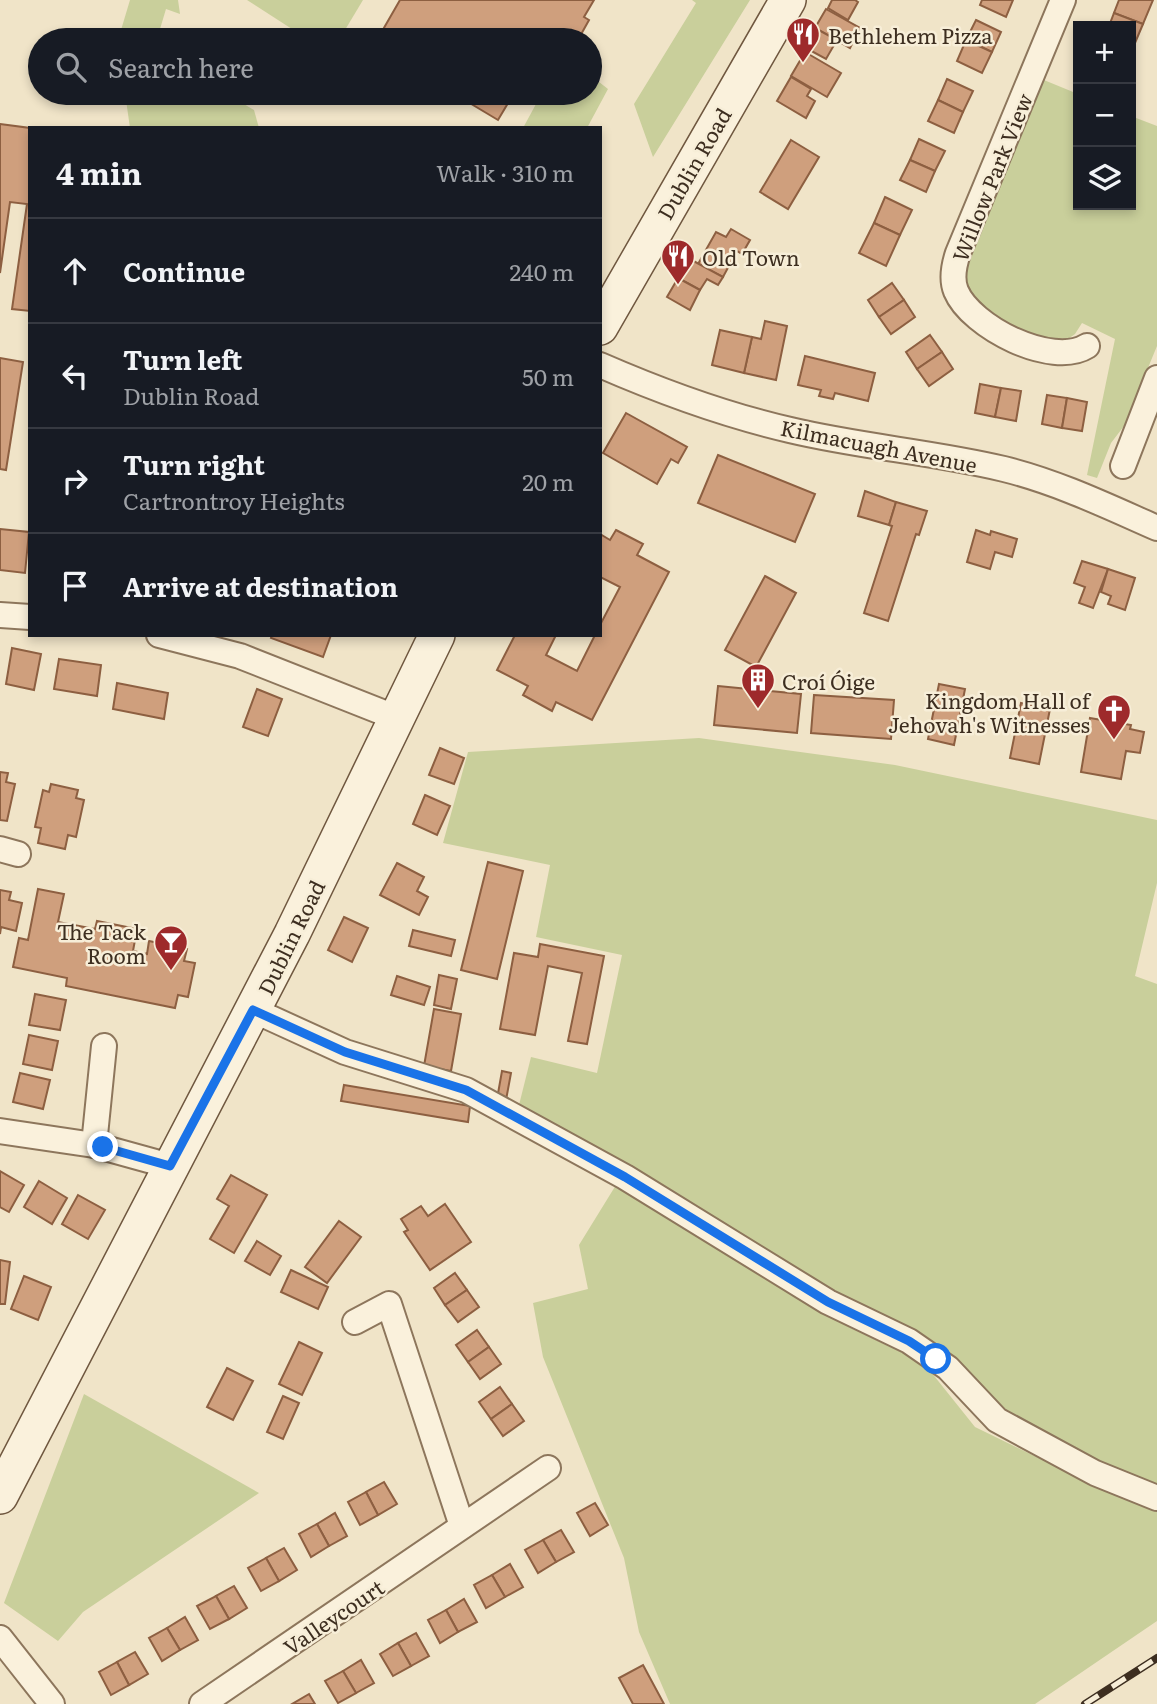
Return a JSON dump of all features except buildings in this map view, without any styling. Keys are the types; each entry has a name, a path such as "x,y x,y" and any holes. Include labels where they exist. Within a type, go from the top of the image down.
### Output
{"main road":[{"name":"Dublin Road","path":"602,324 788,0"},
{"name":"Dublin Road","path":"0,1496 253,1010 437,637"}],"street":[{"name":"Willow Park View","path":"1063,0 958,253 953,276 961,300 1002,333 1031,347 1064,354 1087,346"},
{"name":"Kilmacuagh Avenue","path":"602,366 676,397 789,430 933,454 1031,477 1068,489 1157,528"},
{"path":"1123,466 1157,378"},
{"path":"0,615 28,617"},
{"path":"167,637 240,656 397,718"},
{"path":"253,1010 345,1052 466,1090 625,1177 828,1302 909,1341 948,1368 997,1420 1095,1473 1157,1498"},
{"path":"94,1145 104,1046"},
{"path":"0,1131 94,1145 170,1166"},
{"path":"355,1322 389,1304 462,1526"},
{"name":"Valleycourt","path":"202,1704 548,1468"},
{"path":"0,1638 52,1704"}],"green space":[{"path":"130,0 178,0 180,14 166,9 160,28 122,28"},
{"path":"247,0 363,0 346,28 290,28"},
{"path":"692,0 750,0 653,157 634,104 696,3"},
{"path":"1039,78 1073,92 1073,210 1136,210 1136,118 1157,126 1157,346 1124,426 1111,443 1097,478 1087,475 1115,339 1082,323 1075,334 1061,344 1007,325 972,300 966,289 964,267"},
{"path":"602,84 608,89 602,100"},
{"path":"127,105 245,105 254,110 258,126 130,126"},
{"path":"535,105 599,105 588,126 524,126"},
{"path":"699,738 895,765 1157,820 1157,883 1135,976 1157,984 1157,1486 1037,1435 858,1306 518,1109 531,1057 597,1073 622,955 536,937 550,865 443,843 468,752"},
{"path":"616,1185 849,1327 911,1357 931,1372 975,1427 1082,1479 1157,1511 1157,1621 1035,1704 670,1704 639,1632 624,1558 543,1357 533,1303 588,1289 579,1245"},
{"path":"84,1394 259,1493 83,1612 58,1641 4,1603"}],"railway":[{"path":"1085,1704 1157,1658"}],"place":[{"name":"Bethlehem Pizza","path":"803,64"},
{"name":"Old Town","path":"678,286"},
{"name":"Croí Óige","path":"758,710"},
{"name":"Kingdom Hall of Jehovah's Witnesses","path":"1114,741"},
{"name":"The Tack Room","path":"171,972"}],"route":[{"path":"103,1147 170,1166 253,1010 345,1052 466,1090 625,1177 828,1302 909,1341 936,1359"}]}
